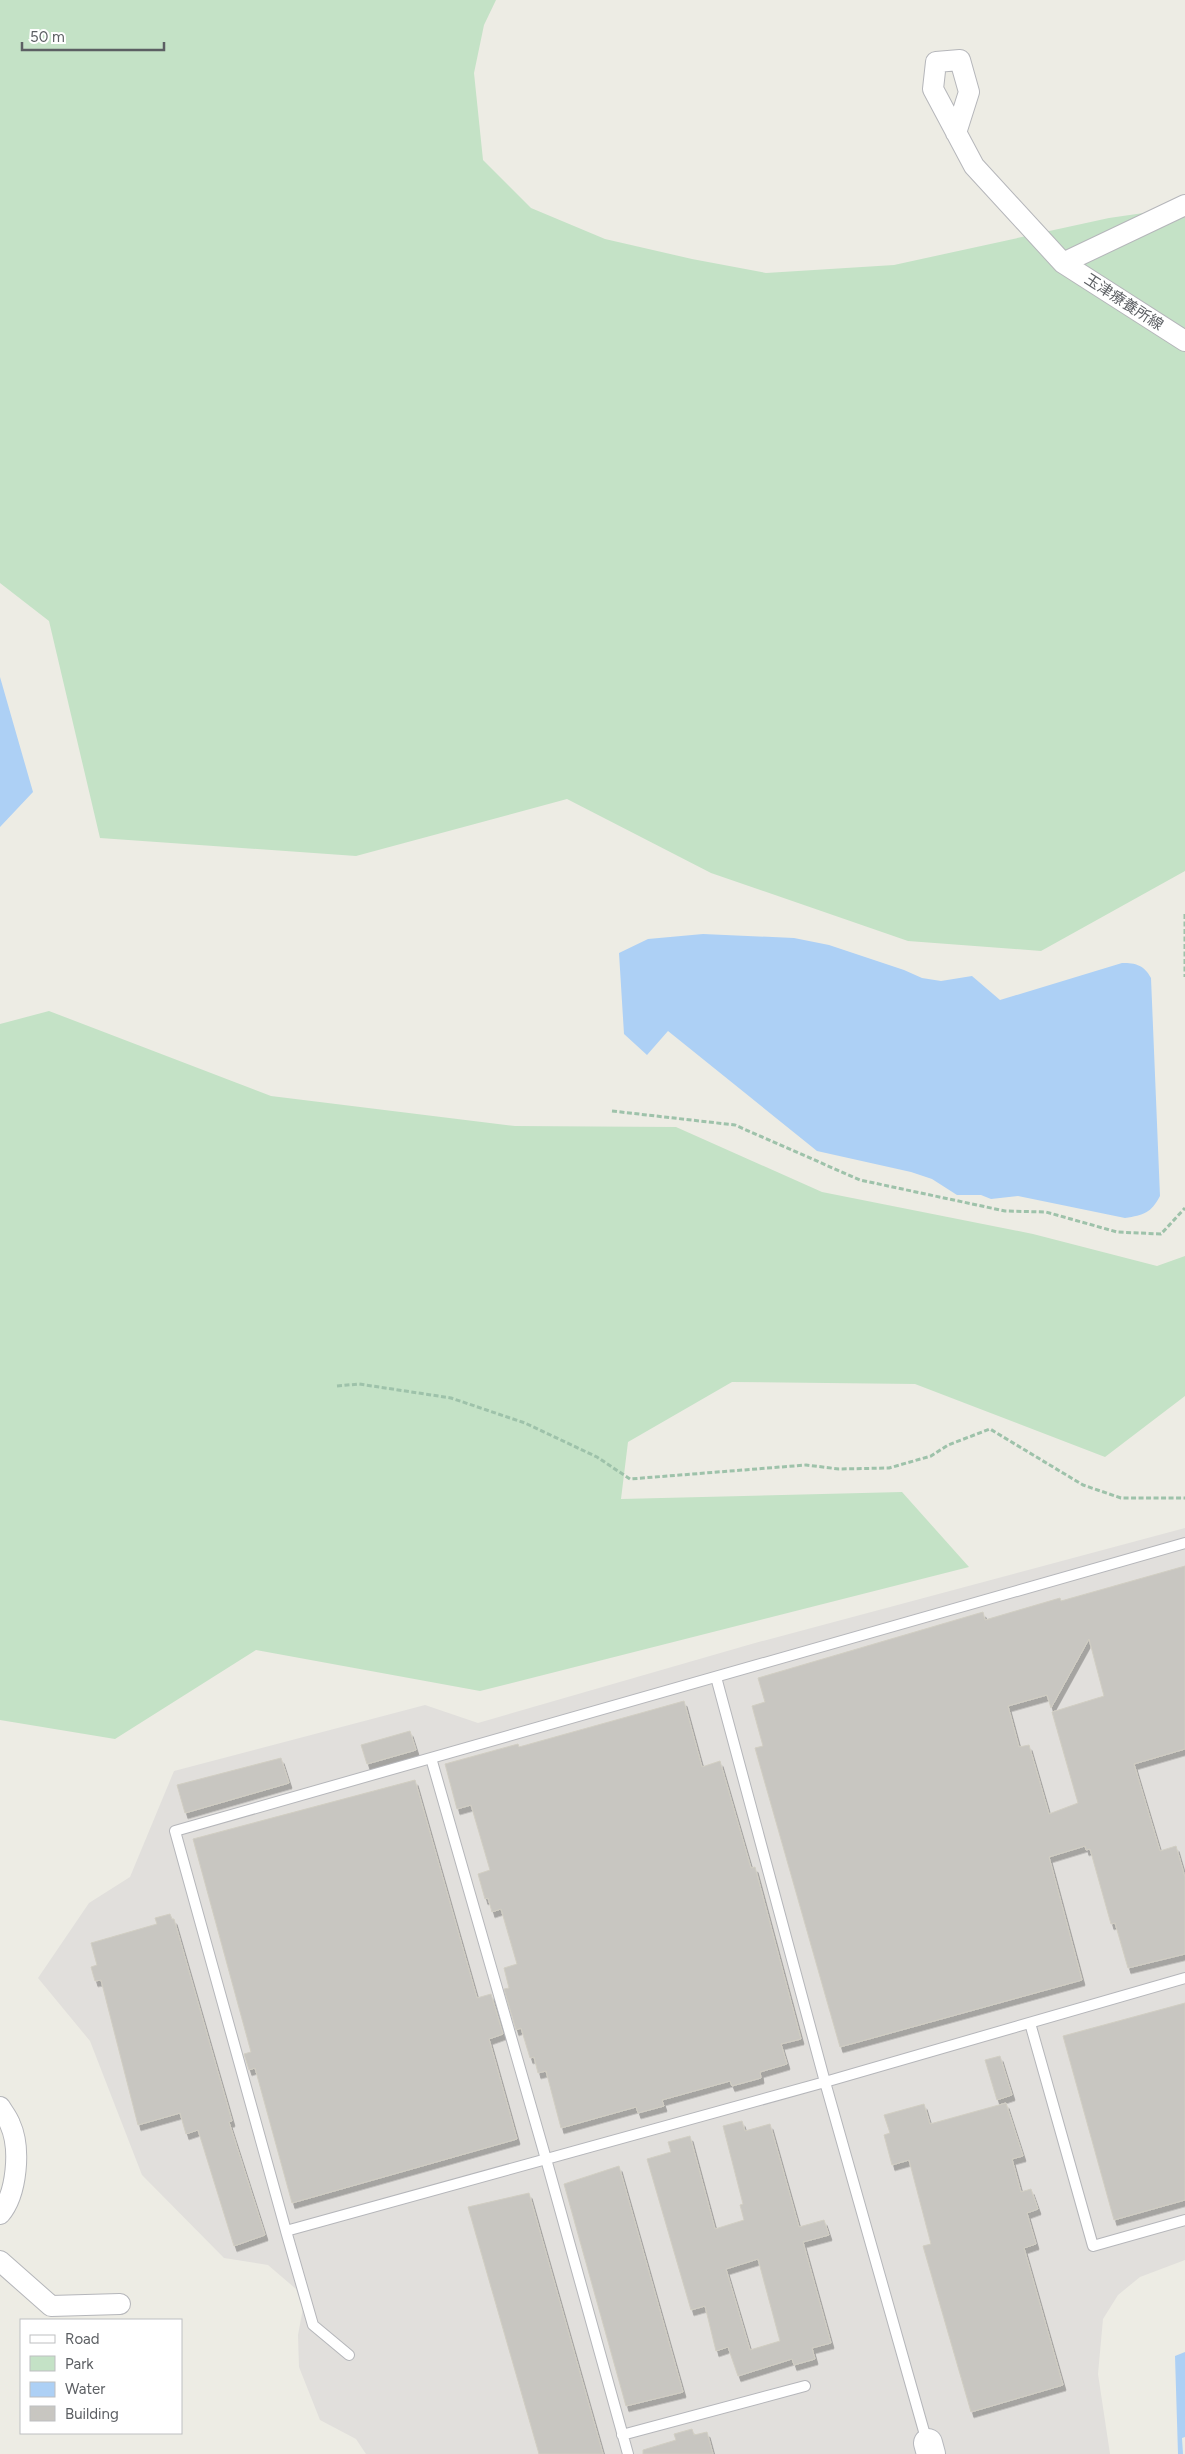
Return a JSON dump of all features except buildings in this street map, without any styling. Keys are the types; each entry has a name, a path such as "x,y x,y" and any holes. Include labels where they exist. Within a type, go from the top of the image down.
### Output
{"street":[{"name":"玉津療養所線","path":"956,133 974,166 1063,263 1185,342"},
{"path":"1063,263 1185,205"},
{"path":"0,2107 10,2124 17,2150 14,2184 0,2214"},
{"path":"0,2261 51,2306 120,2304"}],"lane":[{"path":"349,2355 313,2325 175,1831 1185,1543"},
{"path":"716,1677 825,2082 929,2449"},
{"path":"431,1758 628,2454"},
{"path":"286,2231 825,2082 1185,1978"},
{"path":"1030,2023 1093,2246 1185,2220"},
{"path":"622,2435 805,2386"}],"path":[{"path":"1185,914 1185,977"},
{"path":"612,1112 735,1124 860,1180 1004,1211 1046,1212 1117,1232 1161,1234 1185,1208"},
{"path":"337,1386 359,1384 451,1398 525,1422 597,1458 630,1479 806,1465 839,1469 889,1468 931,1456 948,1445 990,1429 1083,1485 1121,1498 1185,1498"}],"shaded area":[{"path":"1185,1528 1185,2260 1140,2277 1118,2295 1103,2319 1098,2374 1110,2454 366,2454 356,2439 320,2420 299,2367 298,2335 303,2308 296,2289 268,2265 224,2258 142,2175 90,2041 38,1978 89,1903 130,1877 174,1771 425,1705 478,1723 755,1643"}],"green space":[{"path":"0,0 496,0 484,25 474,73 483,160 531,208 605,239 692,259 766,273 894,265 1109,218 1185,207 1185,871 1041,951 908,941 711,873 567,799 356,856 100,838 49,621 0,583"},
{"path":"49,1011 271,1096 515,1126 676,1127 822,1192 1033,1234 1157,1266 1185,1256 1185,1396 1105,1457 915,1384 732,1382 628,1442 621,1499 902,1492 969,1567 480,1691 256,1650 115,1739 0,1720 0,1024"}],"water":[{"path":"0,677 33,792 0,827"},
{"path":"703,934 794,938 829,945 904,970 922,978 941,981 972,976 1000,1000 1122,963 1135,964 1142,968 1151,978 1160,1196 1157,1202 1146,1212 1125,1218 1018,1196 991,1199 981,1195 957,1195 932,1179 911,1172 817,1151 668,1031 647,1055 624,1034 619,953 648,939"},
{"path":"1185,2352 1185,2437 1182,2438 1183,2454 1178,2454 1175,2356"}]}
